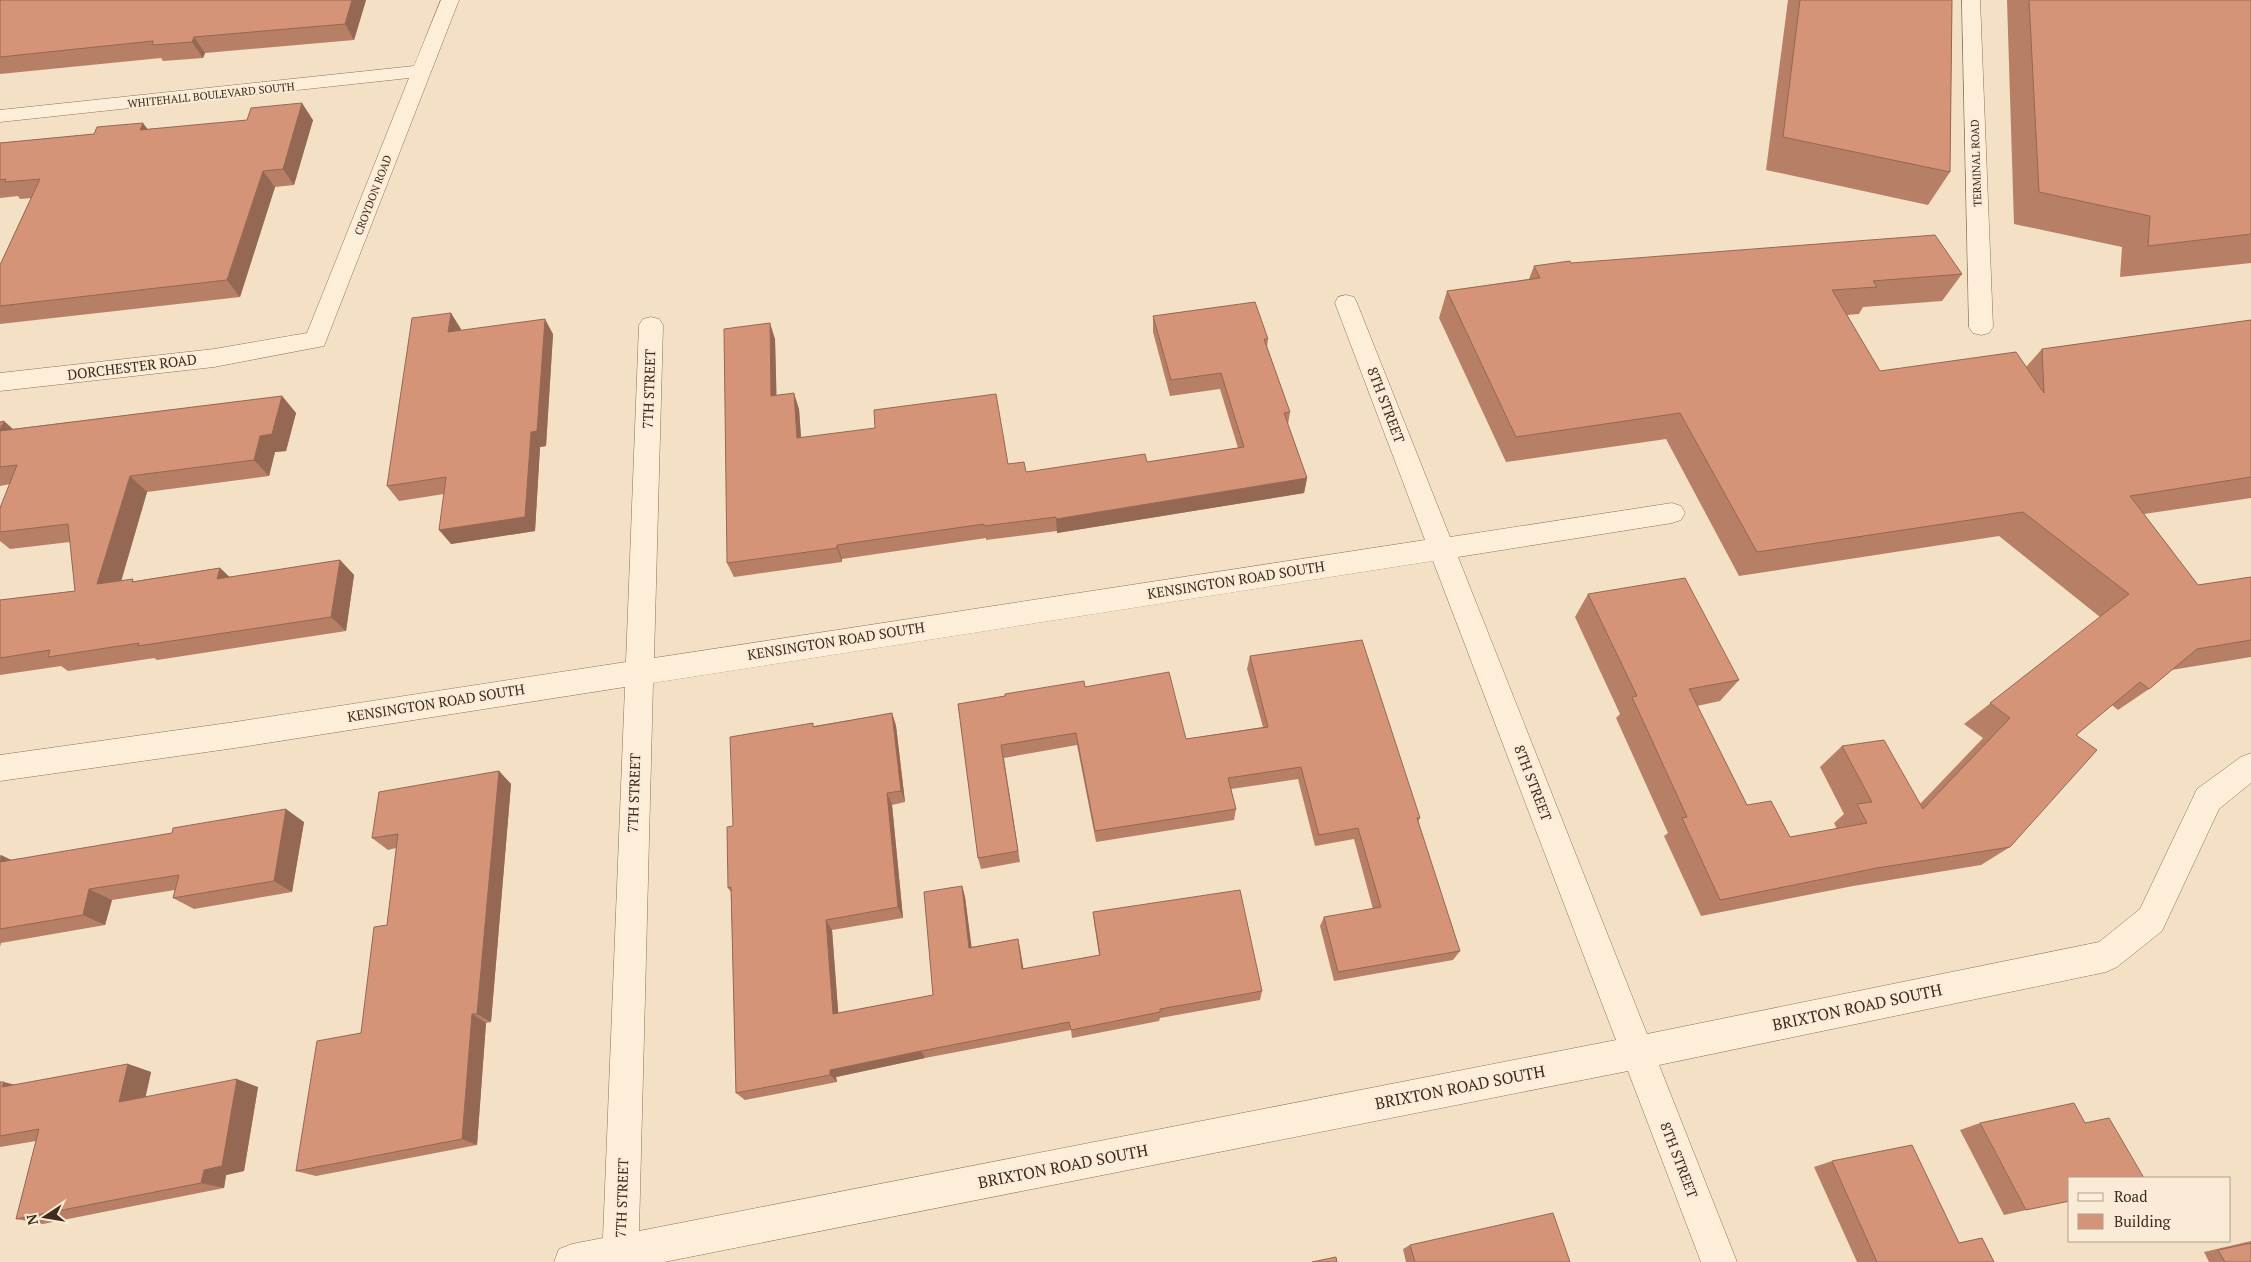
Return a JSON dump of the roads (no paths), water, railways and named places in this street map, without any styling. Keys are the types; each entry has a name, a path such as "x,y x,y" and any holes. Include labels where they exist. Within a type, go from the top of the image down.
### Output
{"street":[{"name":"CROYDON ROAD","path":"264,349 316,340 450,0"},
{"name":"TERMINAL ROAD","path":"1971,0 1981,327"},
{"name":"WHITEHALL BOULEVARD SOUTH","path":"0,116 250,91 422,71"},
{"name":"8TH STREET","path":"1346,303 1719,1262"},
{"name":"7TH STREET","path":"620,1257 651,325"},
{"name":"DORCHESTER ROAD","path":"0,382 214,358 264,349"},
{"name":"KENSINGTON ROAD SOUTH","path":"0,768 235,735 638,671 1672,514"},
{"name":"BRIXTON ROAD SOUTH","path":"572,1262 620,1257 2106,956 2151,920 2208,799 2251,766"}]}
